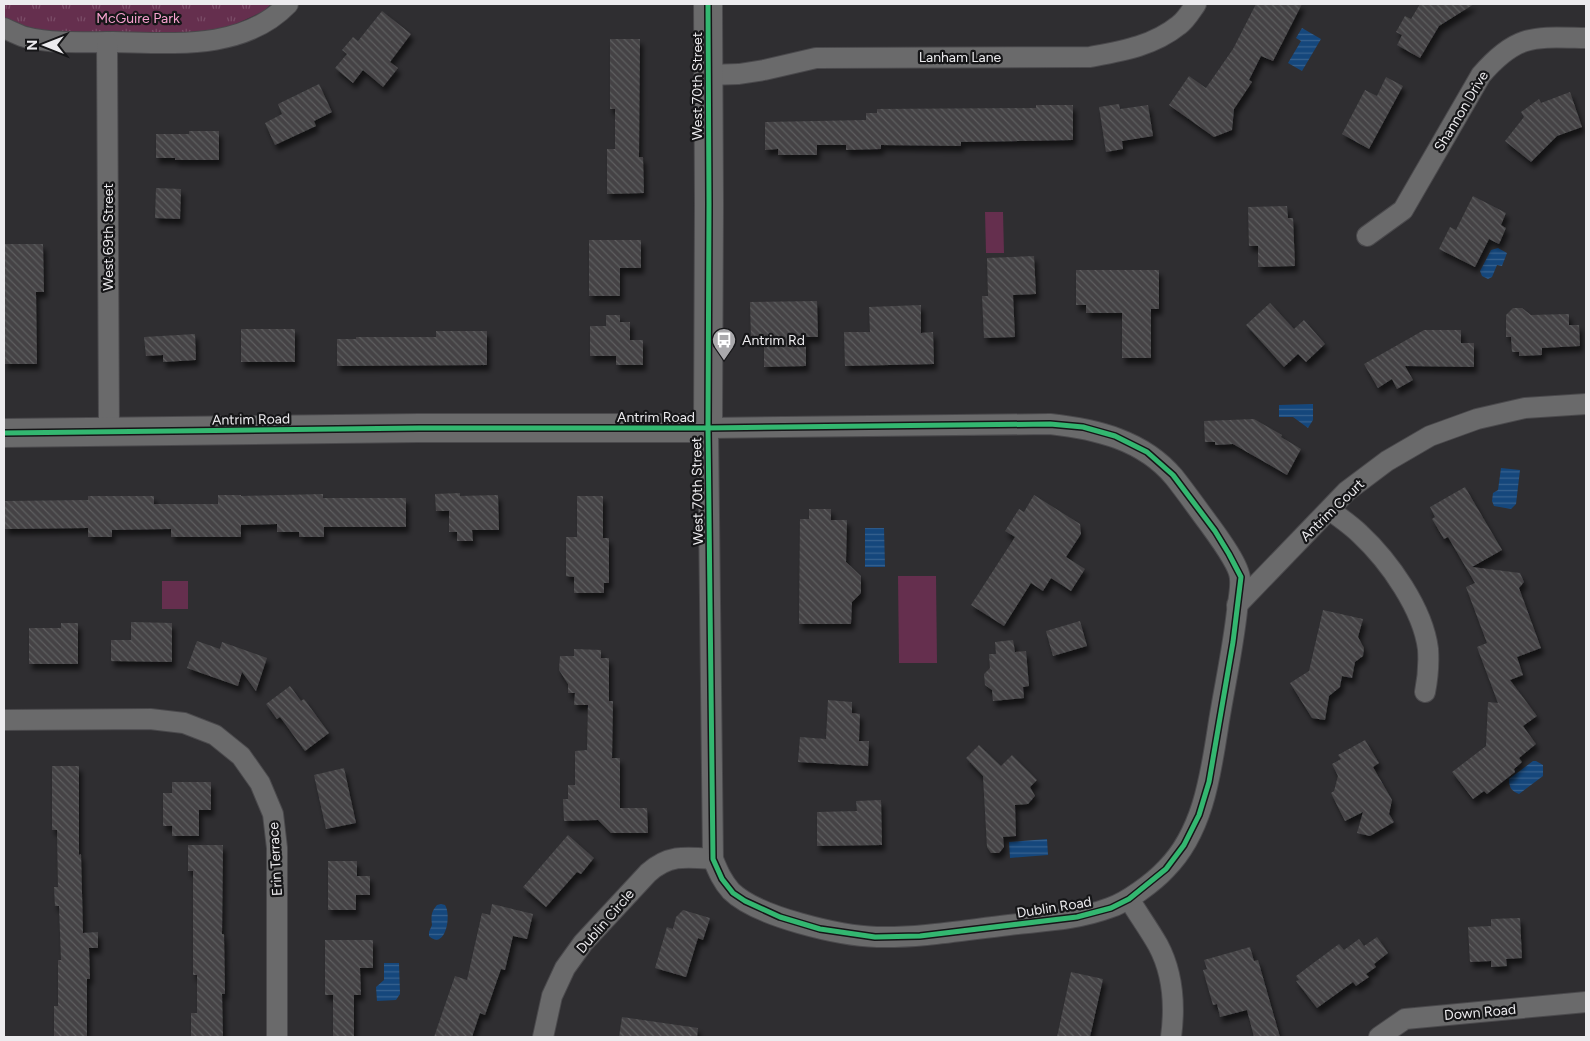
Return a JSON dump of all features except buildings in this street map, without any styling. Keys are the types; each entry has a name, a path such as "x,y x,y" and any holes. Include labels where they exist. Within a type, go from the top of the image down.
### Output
{"street":[{"path":"4,28 24,37 56,42 188,44 222,38 253,28 288,4"},
{"name":"West 70th Street","path":"708,4 708,428 713,859"},
{"name":"Lanham Lane","path":"708,75 739,74 816,58 1090,57 1124,51 1153,42 1180,24 1196,4"},
{"name":"Shannon Drive","path":"1367,236 1403,210 1481,75 1495,59 1511,46 1529,39 1586,38"},
{"name":"West 69th Street","path":"107,42 109,431"},
{"name":"Antrim Court","path":"1237,605 1347,491 1387,461 1430,436 1477,419 1525,408 1586,404"},
{"name":"Antrim Road","path":"4,433 1050,424 1083,427 1115,436 1147,452 1172,475 1215,532 1241,577 1237,605"},
{"path":"1330,510 1359,533 1385,561 1406,591 1428,648 1429,670 1425,692"},
{"name":"Dublin Road","path":"713,859 722,879 733,893 745,901 780,917 820,929 875,937 920,936 1077,917 1110,908 1129,898 1166,869 1184,845 1199,815 1209,782 1233,642 1237,605"},
{"name":"Erin Terrace","path":"4,720 150,719 184,723 215,735 241,756 260,783 273,814 277,848 277,1037"},
{"name":"Dublin Circle","path":"543,1037 552,996 565,968 583,943 648,873 658,864 670,859 684,857 713,859"},
{"path":"1129,898 1159,947 1170,980 1174,1016 1171,1037"},
{"name":"Down Road","path":"1378,1037 1405,1019 1586,1002"}],"green space":[{"name":"McGuire Park","path":"4,4 271,4 264,11 229,27 190,33 49,32 17,24 4,18"},
{"path":"985,212 1003,212 1004,253 986,253"},
{"path":"898,576 936,576 937,663 899,663"},
{"path":"162,581 188,581 188,609 162,609"}],"water":[{"path":"1302,28 1321,39 1302,71 1288,63 1301,41 1296,38"},
{"path":"1498,248 1507,253 1502,266 1497,265 1492,277 1488,279 1482,276 1480,271 1491,250"},
{"path":"1313,404 1313,420 1308,428 1293,417 1279,417 1279,405"},
{"path":"1501,468 1520,470 1516,504 1511,509 1494,506 1492,501 1493,493 1498,490"},
{"path":"865,528 884,528 885,567 865,567"},
{"path":"1533,761 1543,765 1543,776 1519,794 1514,792 1509,784 1509,779"},
{"path":"1047,839 1048,855 1010,858 1009,842"},
{"path":"437,905 445,905 447,910 446,930 443,936 435,939 429,936 432,914"},
{"path":"384,963 399,963 400,994 396,1000 377,1001 376,987 384,980"}],"cycle path":[{"path":"4,433 419,428 708,428 1050,424 1083,427 1115,436 1147,452 1173,475 1215,531 1241,577 1233,642 1209,782 1199,815 1184,845 1166,869 1129,899 1111,908 1077,917 920,936 875,937 820,929 780,917 745,901 733,893 722,879 713,859 708,428 708,4"}],"place":[{"name":"Antrim Rd","path":"724,361"}]}
